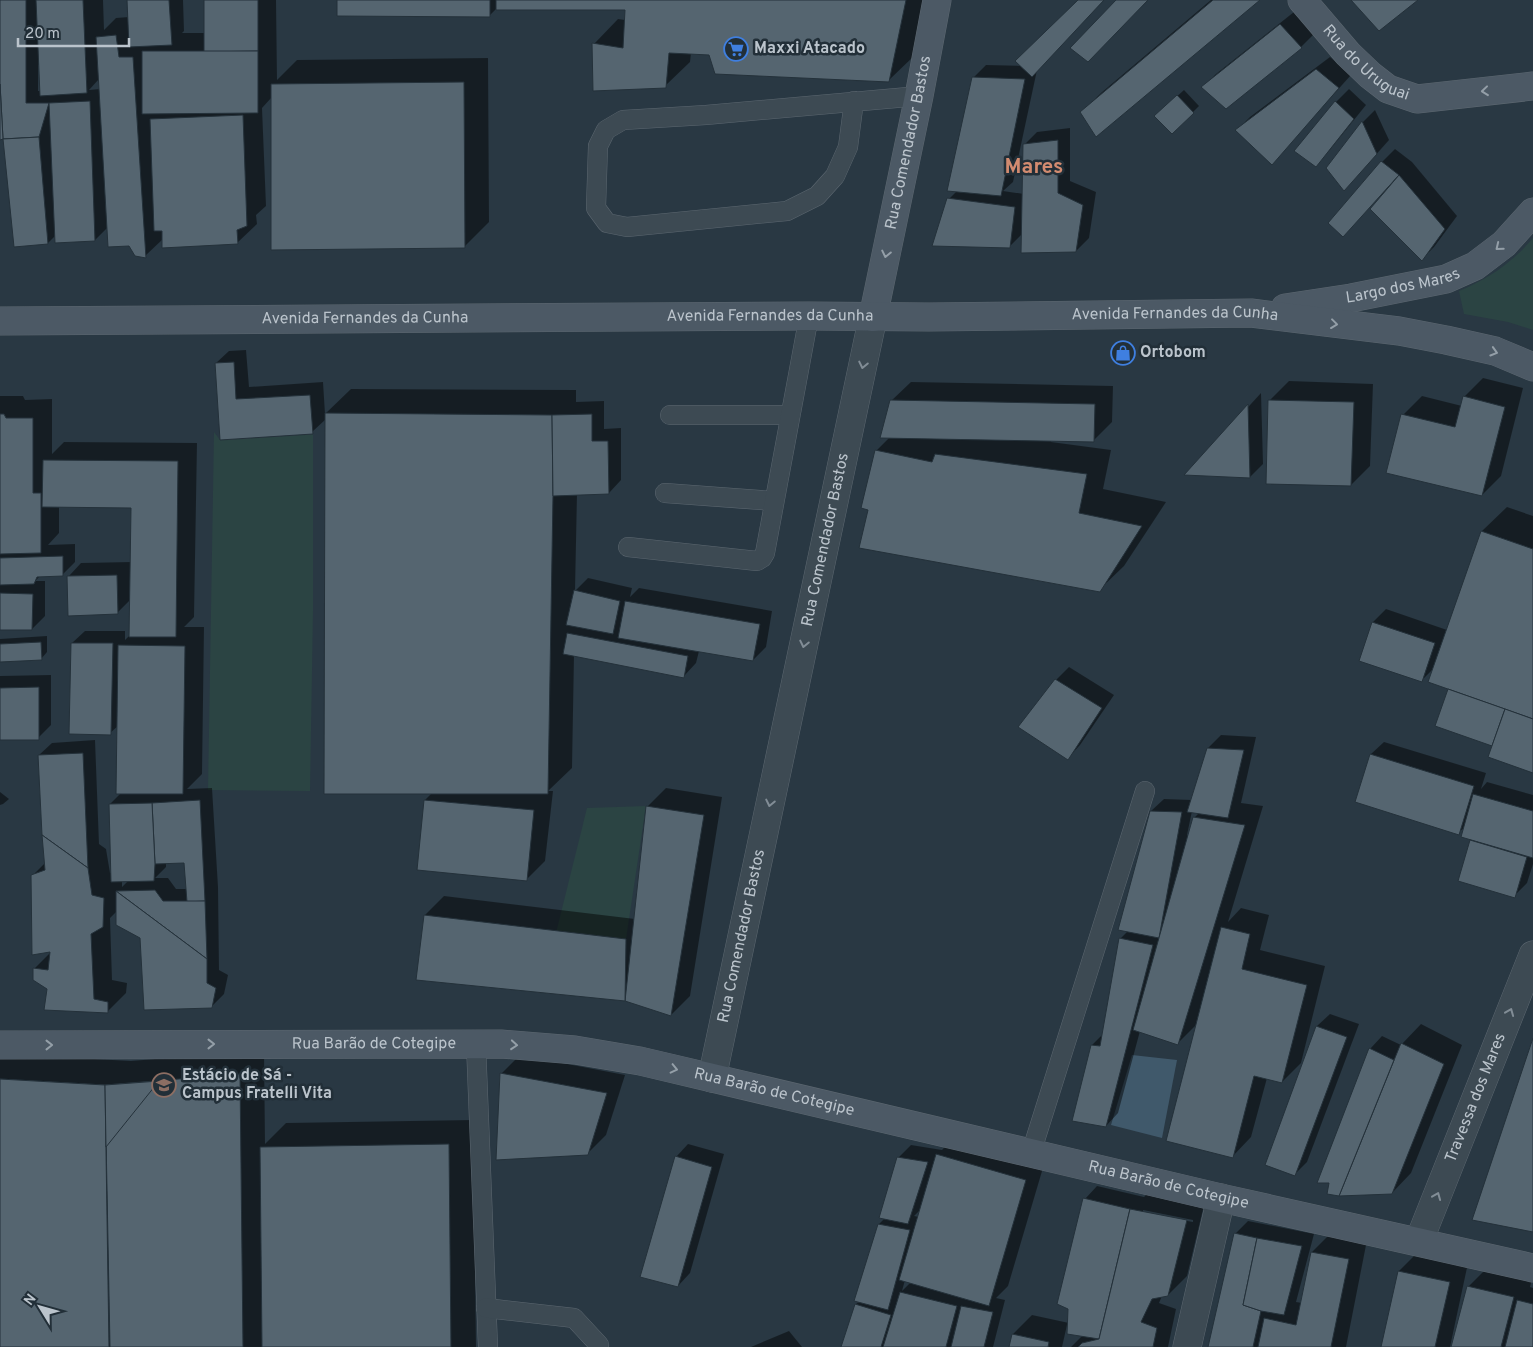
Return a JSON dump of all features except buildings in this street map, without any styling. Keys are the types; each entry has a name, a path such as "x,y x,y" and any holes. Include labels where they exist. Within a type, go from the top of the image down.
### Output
{"street":[{"name":"Rua Comendador Bastos","path":"712,1078 874,317 937,0"},
{"name":"Rua do Uruguai","path":"1302,0 1348,54 1388,89 1417,99 1533,86"},
{"name":"Largo dos Mares","path":"1251,313 1351,298 1446,279 1475,266 1497,250 1533,212"},
{"name":"Avenida Fernandes da Cunha","path":"0,322 1251,313 1399,331 1446,340 1495,352 1533,367"},
{"name":"Travessa dos Mares","path":"1418,1241 1533,955"},
{"name":"Rua Barão de Cotegipe","path":"0,1045 501,1044 575,1050 640,1061 1221,1198 1533,1268"},
{"path":"1187,1347 1221,1198"}],"lane":[{"path":"854,101 848,147 835,176 817,196 786,211 627,227 607,223 596,208 598,146 606,130 623,120 706,115 854,101 919,96"},
{"path":"628,547 757,561 762,558 765,553 808,316"},
{"path":"670,415 790,415"},
{"path":"665,493 773,501"},
{"path":"1031,1153 1145,790"},
{"path":"476,1044 488,1347"},
{"path":"486,1308 574,1318 599,1345 598,1347"}],"green space":[{"path":"1533,238 1533,330 1508,322 1464,314 1459,291 1499,269 1517,255"},
{"path":"214,432 220,440 313,434 310,791 208,790"},
{"path":"646,806 626,939 556,933 587,808"}],"water":[{"path":"1132,1055 1177,1060 1162,1138 1111,1125"}],"place":[{"name":"Maxxi Atacado","path":"736,49"},
{"name":"Ortobom","path":"1123,353"},
{"name":"Estácio de Sá - Campus Fratelli Vita","path":"164,1085"}],"district":[{"name":"Mares","path":"1034,167"}]}
